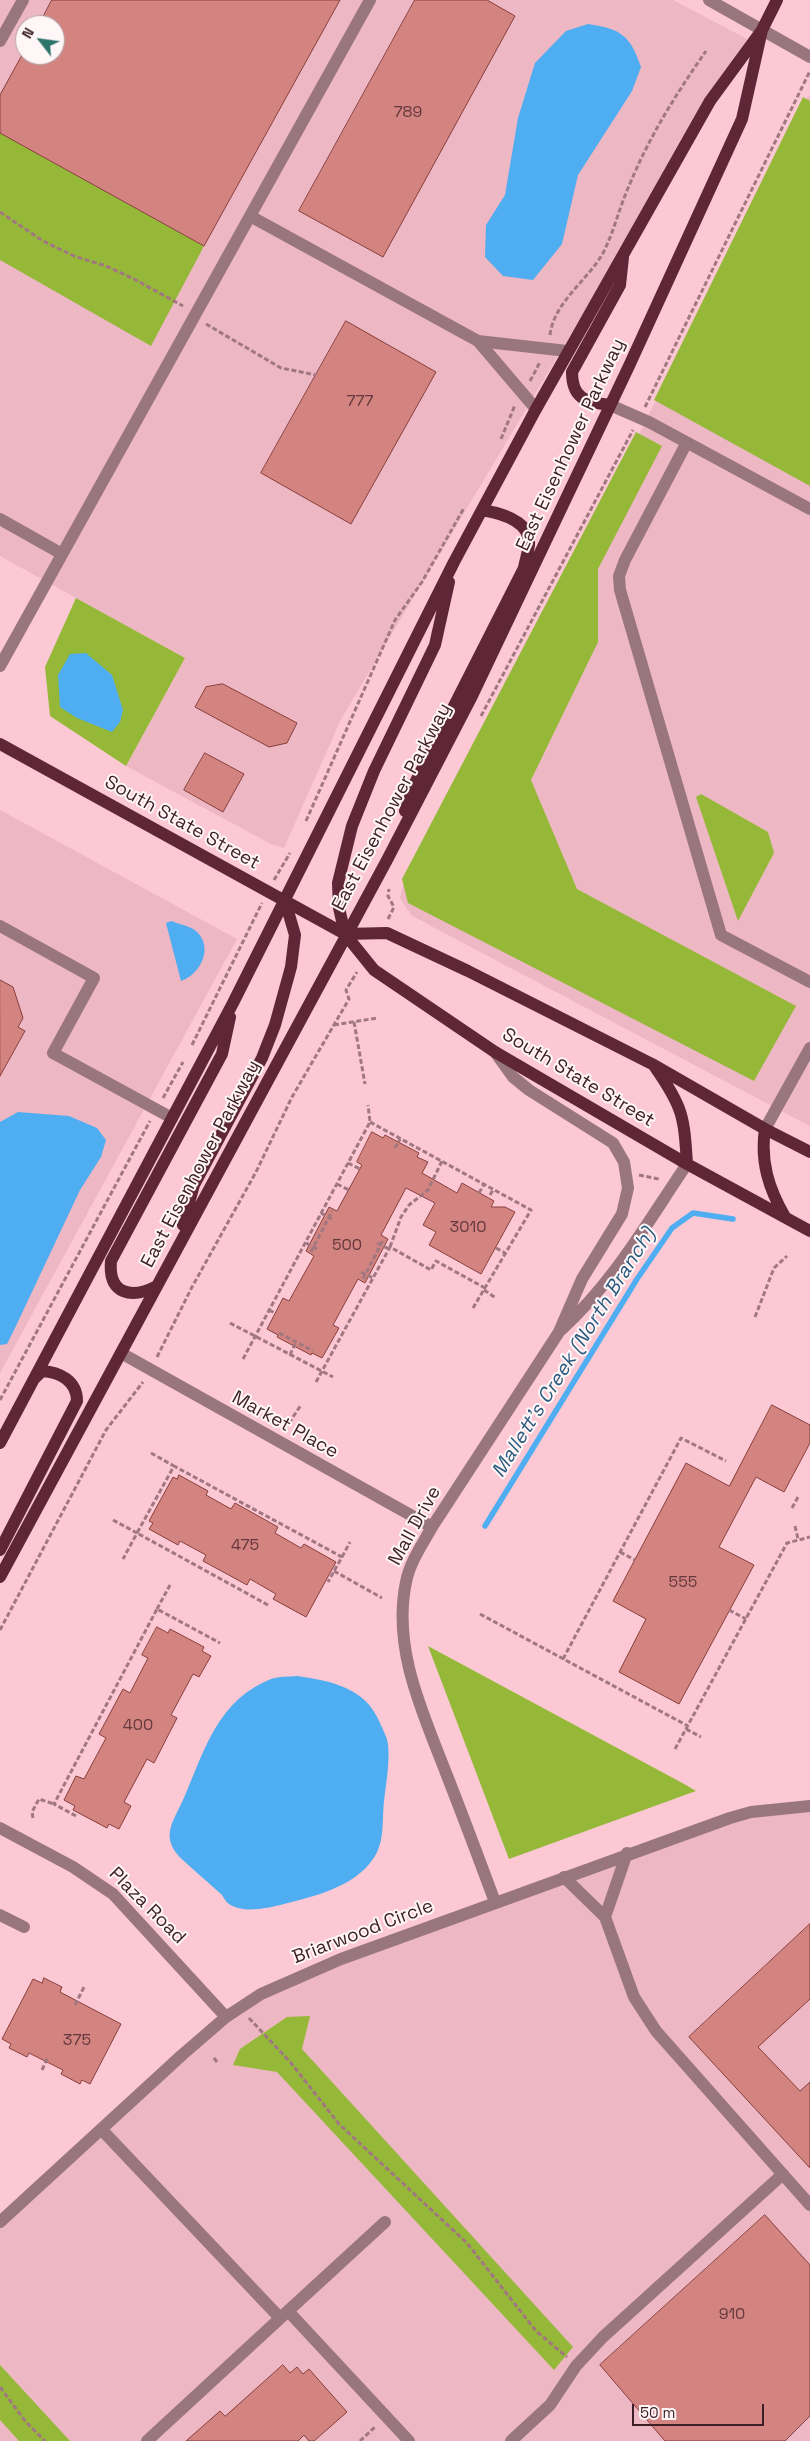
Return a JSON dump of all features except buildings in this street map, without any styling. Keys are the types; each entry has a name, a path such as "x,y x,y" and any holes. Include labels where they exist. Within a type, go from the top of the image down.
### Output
{"main road":[{"name":"East Eisenhower Parkway","path":"0,1443 233,1003 454,562 536,408 710,101 762,30 777,0"},
{"name":"East Eisenhower Parkway","path":"0,1577 387,860 472,696 610,405 742,119 762,30"},
{"path":"610,405 589,401 576,392 572,384 572,372 620,286 624,250"},
{"path":"387,860 415,783 524,568 529,543 524,528 513,520 482,510"},
{"path":"346,934 339,908 338,883 352,826 374,771 435,645 454,562"},
{"name":"South State Street","path":"0,744 346,934 374,970 495,1052 687,1164 810,1231"},
{"path":"178,1247 194,1185 262,1058 275,1025 290,974 296,935 285,901"},
{"name":"South State Street","path":"346,934 387,934 468,971 652,1064 765,1129 810,1152"},
{"path":"158,1286 142,1294 128,1293 115,1285 110,1276 111,1261 222,1054 233,1003"},
{"path":"652,1064 675,1096 680,1109 684,1123 687,1164"},
{"path":"765,1129 763,1142 766,1175 785,1217"},
{"path":"0,1550 77,1401 75,1388 62,1376 42,1371 34,1379"}],"street":[{"path":"0,41 23,0"},
{"path":"0,666 370,0"},
{"path":"709,0 810,57"},
{"path":"250,216 478,341 536,408"},
{"path":"478,341 567,351"},
{"path":"610,405 639,418 810,509"},
{"path":"686,444 625,560 619,576 620,590 721,935 810,982"},
{"path":"0,519 62,554"},
{"path":"0,926 94,978 53,1053 172,1118"},
{"path":"765,1129 810,1048"},
{"name":"Mall Drive","path":"495,1052 513,1077 529,1090 613,1142 622,1156 628,1175 628,1188 622,1214 582,1278 559,1332 432,1527 413,1561 406,1581 402,1614 404,1648 417,1697 495,1902"},
{"name":"Mall Drive","path":"559,1332 588,1305 613,1274 687,1164"},
{"name":"Market Place","path":"121,1353 150,1371 432,1527"},
{"name":"Briarwood Circle","path":"0,2222 226,2017 260,1994 341,1958 627,1853 751,1812 810,1806"},
{"name":"Plaza Road","path":"0,1828 73,1867 113,1894 226,2017"},
{"path":"604,1917 627,1853"},
{"path":"564,1877 604,1917 634,1997 656,2031 810,2204"},
{"path":"0,1915 24,1927"},
{"path":"102,2129 409,2441"},
{"path":"511,2441 550,2405 576,2366 603,2337 783,2174"},
{"path":"147,2441 385,2222"}],"path":[{"path":"497,446 522,392 539,366 554,319 602,254 629,184 656,129 670,103 706,51"},
{"path":"478,721 639,418 810,71"},
{"path":"0,212 43,241 74,256 106,266 134,279 196,313 209,327 281,368 316,375"},
{"path":"305,822 395,620 422,582 466,505"},
{"path":"286,857 294,847"},
{"path":"391,884 388,896 394,907 392,911"},
{"path":"188,1053 248,930"},
{"path":"0,1630 106,1430 150,1371 192,1287 256,1172 292,1097 348,998 346,990"},
{"path":"334,1025 377,1018"},
{"path":"354,1022 365,1084"},
{"path":"0,1400 183,1061"},
{"path":"243,1359 370,1122 368,1105"},
{"path":"370,1122 530,1210 472,1308"},
{"path":"396,1148 400,1139"},
{"path":"316,1382 390,1248 401,1217 409,1205 428,1190 442,1162"},
{"path":"348,1163 360,1169"},
{"path":"636,1174 659,1180"},
{"path":"337,1184 349,1190"},
{"path":"479,1193 484,1184"},
{"path":"490,1195 493,1190"},
{"path":"310,1252 315,1248 332,1211"},
{"path":"321,1213 333,1220"},
{"path":"314,1227 322,1232"},
{"path":"363,1279 363,1273 383,1240"},
{"path":"306,1243 315,1248"},
{"path":"379,1244 431,1270 436,1261 496,1298"},
{"path":"496,1248 505,1253"},
{"path":"755,1317 774,1268 787,1256"},
{"path":"363,1273 373,1278"},
{"path":"269,1310 275,1313"},
{"path":"230,1323 333,1377"},
{"path":"279,1333 295,1344 312,1351"},
{"path":"290,1354 295,1344"},
{"path":"289,1423 301,1404"},
{"path":"563,1659 681,1438 726,1461"},
{"path":"151,1452 342,1558"},
{"path":"123,1559 174,1466"},
{"path":"792,1508 798,1497"},
{"path":"114,1520 268,1605"},
{"path":"795,1526 798,1539"},
{"path":"675,1749 787,1543 810,1537"},
{"path":"328,1582 350,1542"},
{"path":"620,1552 635,1560"},
{"path":"334,1571 382,1598"},
{"path":"54,1804 170,1585"},
{"path":"157,1609 220,1643"},
{"path":"730,1610 746,1619"},
{"path":"480,1614 687,1727 701,1737"},
{"path":"33,1818 32,1812 39,1799 54,1804 76,1816"},
{"path":"74,2005 84,1987"},
{"path":"240,2009 291,2063 339,2124 467,2243 536,2331 576,2366"},
{"path":"42,2070 48,2057"},
{"path":"214,2058 218,2062"},
{"path":"0,2387 26,2422 45,2441"},
{"path":"360,2441 386,2416"}],"shaded area":[{"path":"0,0 673,0 747,39 341,719 284,848 271,844 126,766 185,658 0,556"},
{"path":"808,96 810,97 810,1126 411,915 400,898 405,877 630,452"},
{"path":"0,810 237,939 0,1373"},
{"path":"810,1806 810,2441 0,2441 0,2222 261,1994 730,1818"}],"green space":[{"path":"803,97 810,101 810,486 654,400"},
{"path":"0,133 204,246 151,346 0,260"},
{"path":"636,432 662,446 598,569 598,642 531,780 577,889 796,1006 754,1081 408,903 402,879"},
{"path":"76,598 185,658 126,766 50,716 45,667"},
{"path":"701,794 768,832 774,853 738,921 696,797"},
{"path":"428,1646 686,1785 696,1791 509,1859"},
{"path":"310,2016 302,2049 573,2347 554,2370 277,2072 233,2065 240,2049 287,2017"},
{"path":"0,2365 70,2441 19,2441 0,2420"}],"water":[{"path":"588,24 609,28 623,35 633,47 641,67 632,91 578,175 562,244 533,280 503,276 485,257 486,225 505,195 518,118 535,63 566,31"},
{"path":"86,653 112,675 123,710 120,722 112,732 77,718 60,707 58,675 70,654"},
{"path":"171,921 188,926 196,931 204,945 203,959 199,966 181,981 166,923"},
{"path":"18,1112 69,1116 97,1128 106,1140 101,1157 80,1190 7,1344 0,1345 0,1122"},
{"path":"297,1676 335,1684 357,1694 374,1711 380,1723 388,1744 388,1765 380,1846 365,1869 333,1889 271,1907 242,1909 228,1903 222,1895 176,1853 171,1845 170,1829 200,1758 216,1726 227,1712 253,1688 274,1678"}],"waterway":[{"name":"Mallett's Creek (North Branch)","path":"485,1526 637,1279 672,1228 693,1213 733,1219"}]}
